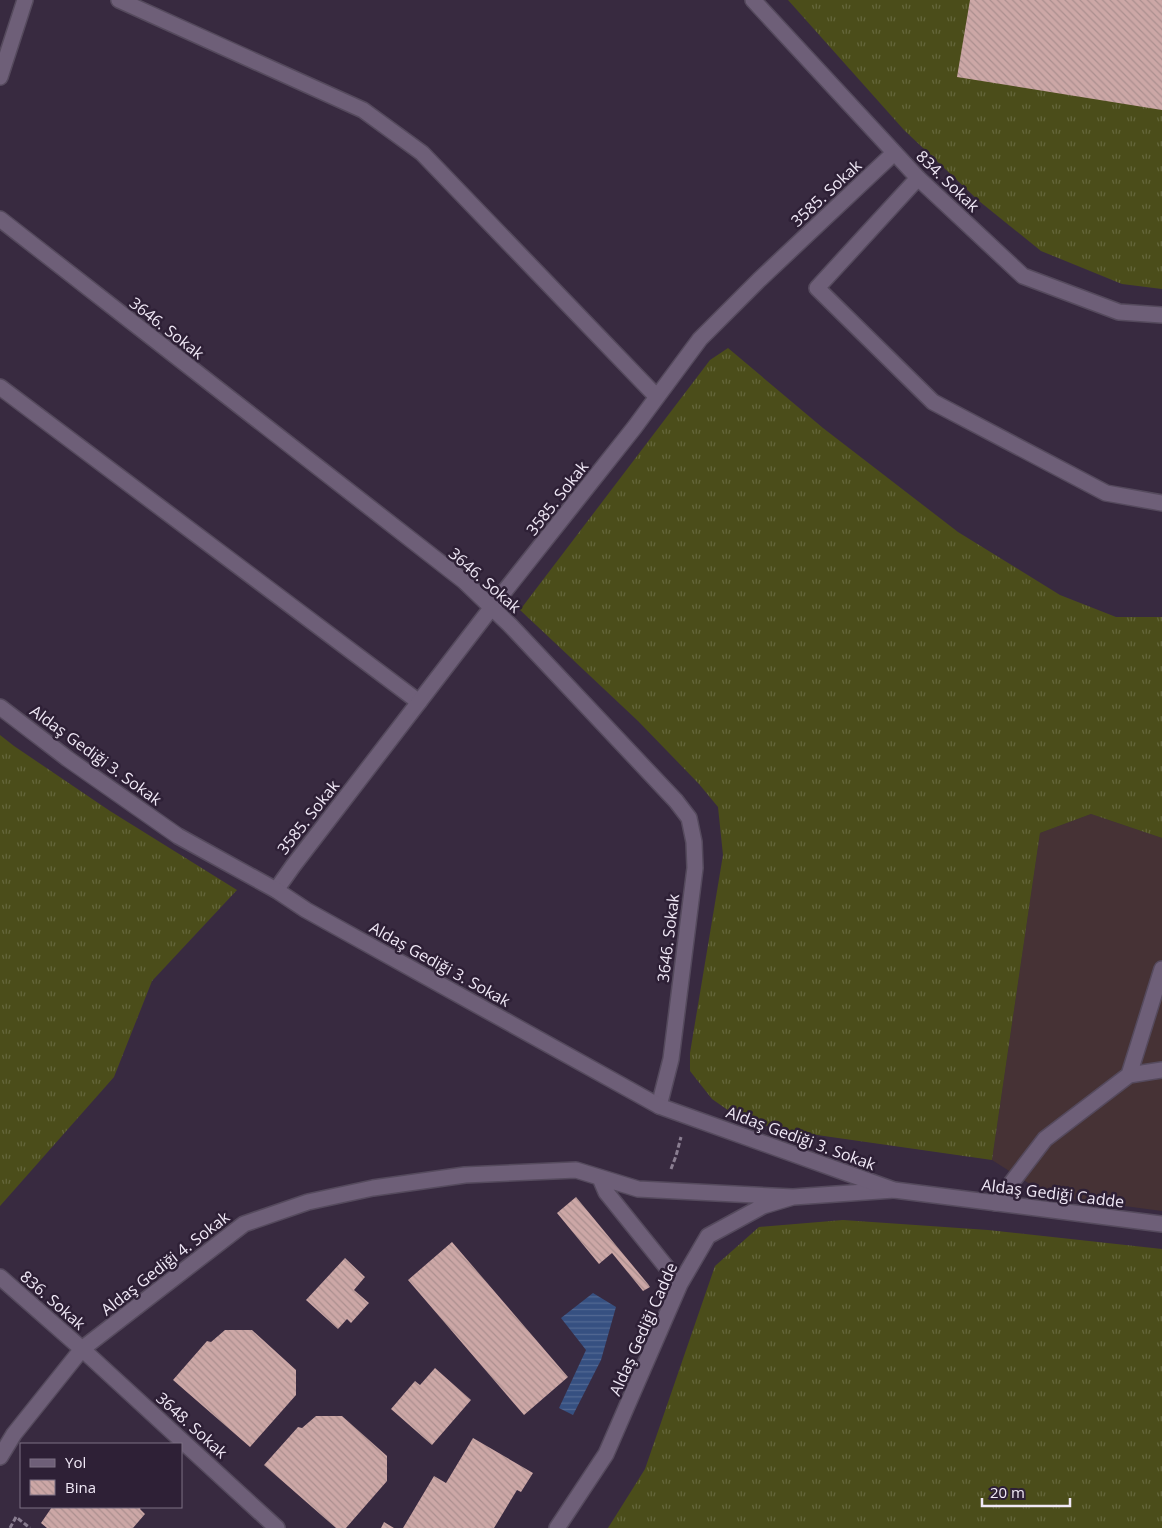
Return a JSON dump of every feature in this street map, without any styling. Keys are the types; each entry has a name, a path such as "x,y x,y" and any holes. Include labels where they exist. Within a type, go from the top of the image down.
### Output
{"street":[{"path":"0,76 25,0"},
{"path":"119,0 363,110 422,153 657,397"},
{"name":"834. Sokak","path":"753,0 918,178 1023,276 1118,312 1162,315"},
{"name":"3585. Sokak","path":"276,890 492,607 700,340 759,280 894,153"},
{"path":"918,178 816,288 933,402 1106,493 1162,503"},
{"name":"3646. Sokak","path":"0,220 464,581 492,607 613,733 676,801 689,818 694,842 695,868 671,1059 659,1106"},
{"path":"0,387 419,702"},
{"name":"Aldaş Gediği 3. Sokak","path":"0,707 68,759 178,836 276,890 306,910 659,1106 894,1190"},
{"path":"1129,1075 1162,969"},
{"path":"996,1203 1045,1140 1129,1075 1162,1070"},
{"name":"Aldaş Gediği 4. Sokak","path":"0,1457 14,1434 82,1348 244,1224 308,1202 373,1188 465,1175 576,1170 638,1189 793,1197"},
{"path":"600,1178 606,1192 680,1284"},
{"name":"Aldaş Gediği Cadde","path":"557,1528 606,1454 680,1284 708,1236 763,1206 793,1197 894,1190 1162,1224"},
{"name":"836. Sokak","path":"0,1277 82,1348"},
{"name":"3648. Sokak","path":"82,1348 276,1528"}],"path":[{"path":"662,1190 676,1156 686,1116"},
{"path":"10,1528 16,1517 30,1528"}],"shaded area":[{"path":"1091,814 1162,838 1162,1211 1049,1196 992,1160 1040,833"}],"green space":[{"path":"788,0 1162,0 1162,289 1122,284 1041,251 979,201 904,130"},
{"path":"728,348 823,428 958,532 1060,595 1116,617 1162,617 1162,838 1091,814 1040,833 992,1160 789,1131 742,1120 712,1099 690,1071 690,1053 723,855 718,807 699,784 638,721 520,610 710,360"},
{"path":"0,735 110,811 237,890 152,981 114,1077 0,1206"},
{"path":"843,1220 988,1230 1162,1249 1162,1528 608,1528 645,1469 715,1266 759,1227"}],"water":[{"path":"593,1293 616,1307 601,1360 573,1415 559,1408 586,1350 561,1318"}],"building":[{"path":"970,0 1162,0 1162,110 957,77"},
{"path":"576,1197 650,1287 643,1291 612,1253 599,1264 557,1213"},
{"path":"452,1242 568,1377 524,1415 408,1280"},
{"path":"345,1258 365,1277 354,1290 369,1303 351,1323 347,1319 338,1329 306,1300"},
{"path":"225,1330 252,1330 296,1370 296,1395 250,1447 173,1380 207,1341 211,1342"},
{"path":"435,1368 471,1400 432,1445 391,1409 415,1381 420,1385"},
{"path":"316,1416 342,1416 387,1456 387,1481 346,1528 336,1528 264,1465 298,1427 302,1428"},
{"path":"473,1438 533,1473 521,1492 517,1490 494,1528 403,1528 434,1476 446,1483"},
{"path":"51,1508 140,1508 145,1514 133,1528 47,1528 41,1523"},
{"path":"384,1522 394,1528 381,1528"}]}
